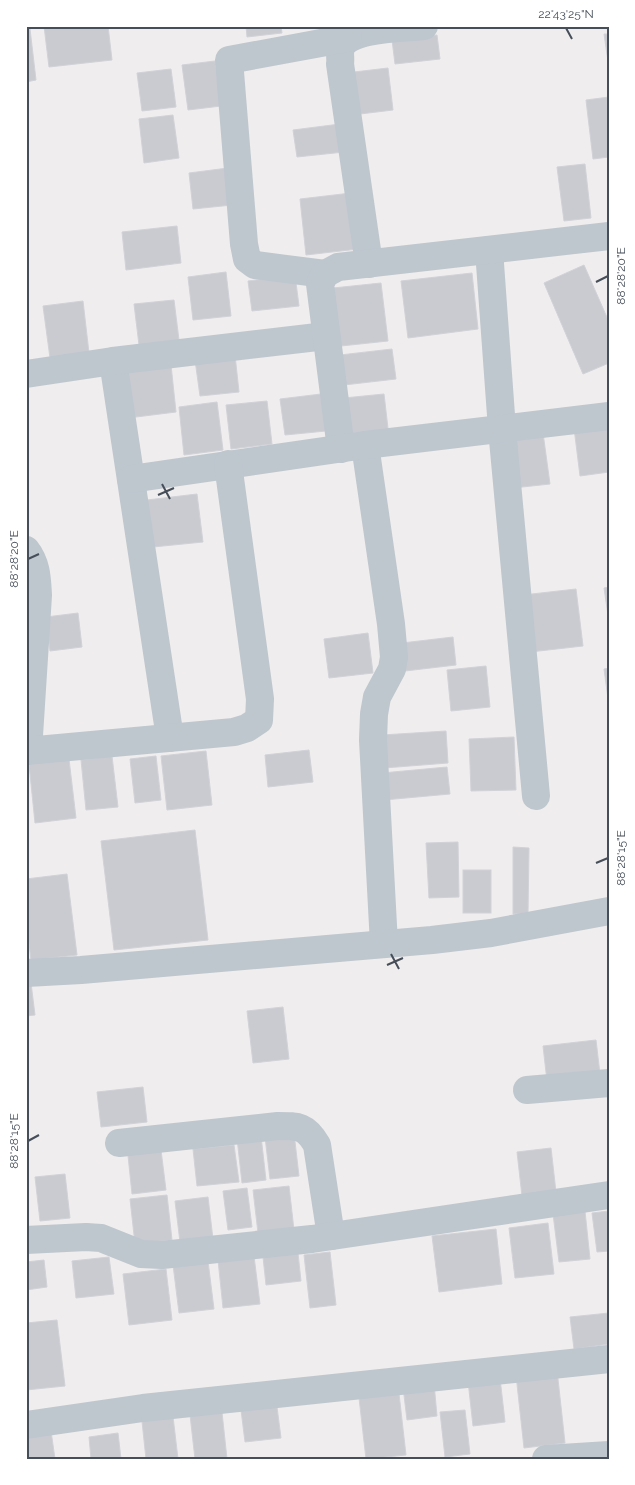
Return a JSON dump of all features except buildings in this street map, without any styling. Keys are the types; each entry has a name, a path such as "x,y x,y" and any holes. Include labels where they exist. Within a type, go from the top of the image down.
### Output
{"street":[{"path":"325,274 255,265 248,259 244,244 229,60 348,38 365,32 424,26"},
{"path":"348,38 341,48 340,64 369,264"},
{"path":"384,944 373,740 377,697 392,669 394,657 391,624 353,447 326,336 320,284 325,274 338,267 609,236"},
{"path":"489,250 502,429 536,796"},
{"path":"26,374 113,361 326,336"},
{"path":"113,361 170,738"},
{"path":"131,478 353,447 609,416"},
{"path":"26,550 32,558 36,571 38,595 27,751 234,732 247,728 259,720 260,699 228,464"},
{"path":"26,974 492,933 609,911"},
{"path":"528,1090 609,1083"},
{"path":"119,1143 278,1126 297,1126 310,1133 317,1145 331,1236"},
{"path":"26,1240 101,1238 141,1254 162,1256 331,1236 609,1195"},
{"path":"26,1425 153,1407 609,1359"},
{"path":"546,1459 609,1455"}]}
